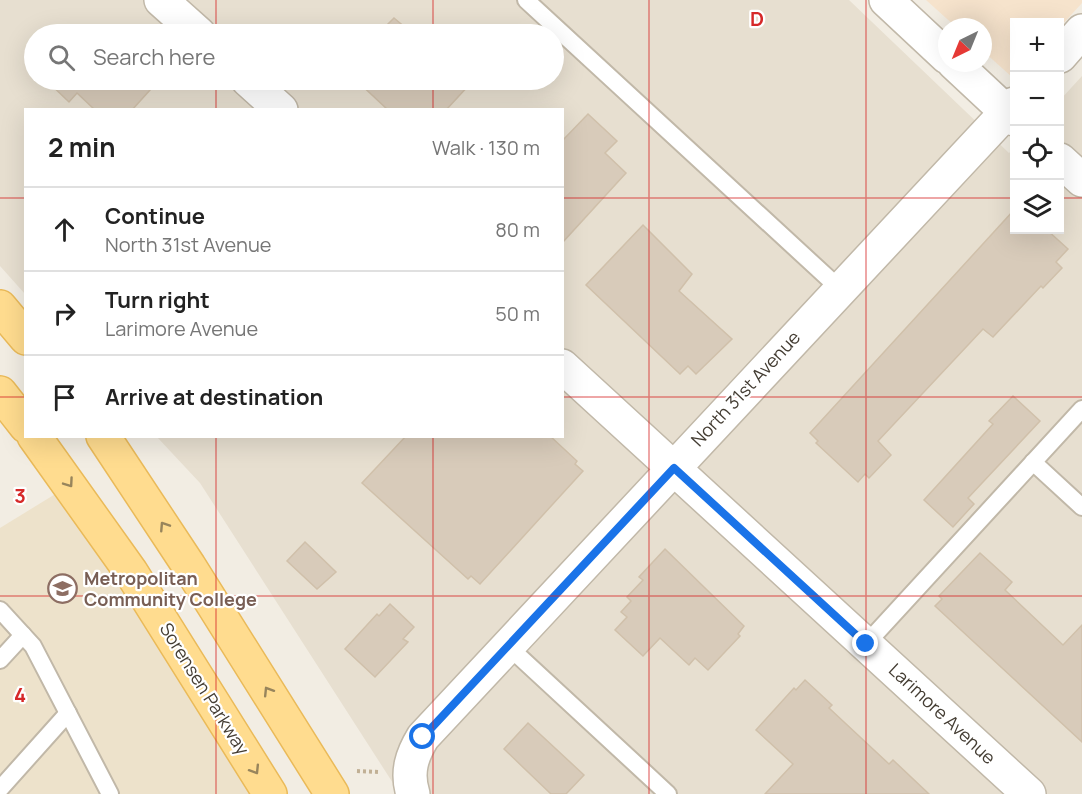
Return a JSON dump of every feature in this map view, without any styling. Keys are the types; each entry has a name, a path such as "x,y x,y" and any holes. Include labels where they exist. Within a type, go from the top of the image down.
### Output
{"main road":[{"path":"0,307 24,336"},
{"path":"0,393 24,423"},
{"name":"Sorensen Parkway","path":"35,438 131,572 270,794"},
{"path":"104,438 177,546 332,794"}],"street":[{"path":"161,0 188,24"},
{"path":"886,0 938,49"},
{"path":"1064,51 1082,31"},
{"path":"965,72 1010,110"},
{"path":"259,90 279,108"},
{"name":"North 31st Avenue","path":"413,794 409,774 414,752 423,737 840,289 1010,114"},
{"path":"1064,164 1082,180"},
{"name":"Larimore Avenue","path":"564,368 1029,794"}],"lane":[{"path":"526,0 552,24"},
{"path":"564,35 840,289"},
{"path":"866,644 1082,409"},
{"path":"1033,462 1082,507"},
{"path":"0,610 33,646 110,794"},
{"path":"0,660 23,634"},
{"path":"508,646 668,794"},
{"path":"0,789 68,713"}],"shaded area":[{"path":"0,0 849,0 1010,152 1010,234 1064,234 1064,96 1082,76 1082,794 400,794 200,483 158,438 564,438 564,108 24,108 24,293 0,266"},
{"path":"926,0 1082,0 1082,3 1064,23 1064,18 1010,18 1010,75 992,59 992,18 946,18"},
{"name":"Metropolitan Community College","path":"57,493 169,650 253,794 0,794 0,528"}],"building":[{"path":"394,18 401,24 388,24"},
{"path":"56,90 150,90 134,108 93,108 77,93 69,102"},
{"path":"367,90 464,90 448,108 386,108"},
{"path":"588,114 617,141 605,153 626,173 564,241 564,139"},
{"path":"1010,214 1010,234 1051,234 1068,249 1056,262 1062,268 1043,288 1041,286 993,337 983,329 878,441 891,455 869,478 865,474 858,482 816,443 818,441 810,433"},
{"path":"643,225 692,274 679,291 732,339 696,374 688,366 680,374 586,285"},
{"path":"1013,396 1040,421 968,498 974,504 953,527 924,500 993,424 989,421"},
{"path":"404,438 552,438 577,461 575,464 583,471 480,584 471,576 468,579 362,483"},
{"path":"305,542 336,572 317,589 287,561"},
{"path":"665,549 744,626 738,634 740,636 708,670 695,658 689,665 660,638 643,656 615,630 627,617 621,612 631,601 627,597 643,580 639,577"},
{"path":"980,553 1012,582 1005,590 1063,645 1082,625 1082,742 935,606 942,599 939,596"},
{"path":"390,604 414,627 403,639 408,642 375,677 345,649 377,614 379,616"},
{"path":"805,680 832,705 829,708 889,764 893,760 929,794 765,794 793,764 756,730 794,688 796,690"},
{"path":"528,723 584,775 566,794 551,794 504,749"}],"place":[{"name":"Metropolitan Community College","path":"63,589"}],"route":[{"path":"423,737 674,468 866,644"}]}
